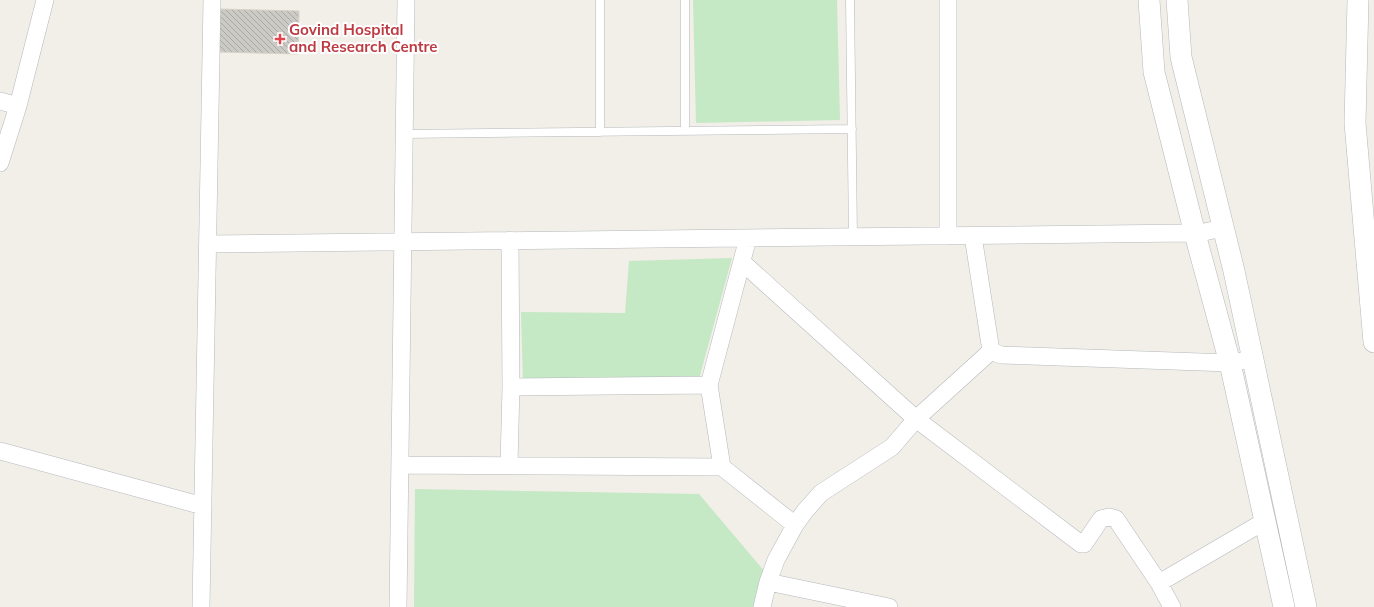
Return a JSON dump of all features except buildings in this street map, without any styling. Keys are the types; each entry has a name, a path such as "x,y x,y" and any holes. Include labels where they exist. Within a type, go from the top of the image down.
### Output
{"street":[{"path":"0,163 18,106 45,0"},
{"path":"201,607 212,0"},
{"path":"398,607 406,0"},
{"path":"948,0 948,236"},
{"path":"1149,0 1154,72 1195,234 1230,363 1284,607"},
{"path":"1177,0 1181,57 1223,228 1306,607"},
{"path":"1358,0 1355,123 1374,342"},
{"path":"0,101 18,106"},
{"path":"208,244 1195,234 1223,228"},
{"path":"973,236 990,351"},
{"path":"722,467 709,385 748,238"},
{"path":"509,465 511,387 510,240"},
{"path":"742,262 916,419 1081,544 1084,544 1101,519 1110,517 1116,519 1159,582 1172,607"},
{"path":"990,351 1001,355 1230,363 1252,359"},
{"path":"762,607 768,582 776,560 795,525 821,493 892,448 916,419 990,351"},
{"path":"511,387 709,385"},
{"path":"0,451 203,506"},
{"path":"401,465 722,467 795,525"},
{"path":"1159,582 1265,521"},
{"path":"768,582 889,607"}],"lane":[{"path":"600,0 600,132"},
{"path":"685,0 685,131"},
{"path":"850,0 853,237"},
{"path":"404,134 852,129"}],"green space":[{"path":"693,0 837,0 840,120 696,123"},
{"path":"732,258 699,379 523,382 521,312 625,313 629,261"},
{"path":"415,489 699,494 765,572 757,607 414,607"}],"place":[{"name":"Govind Hospital and Research Centre","path":"280,39"}]}
